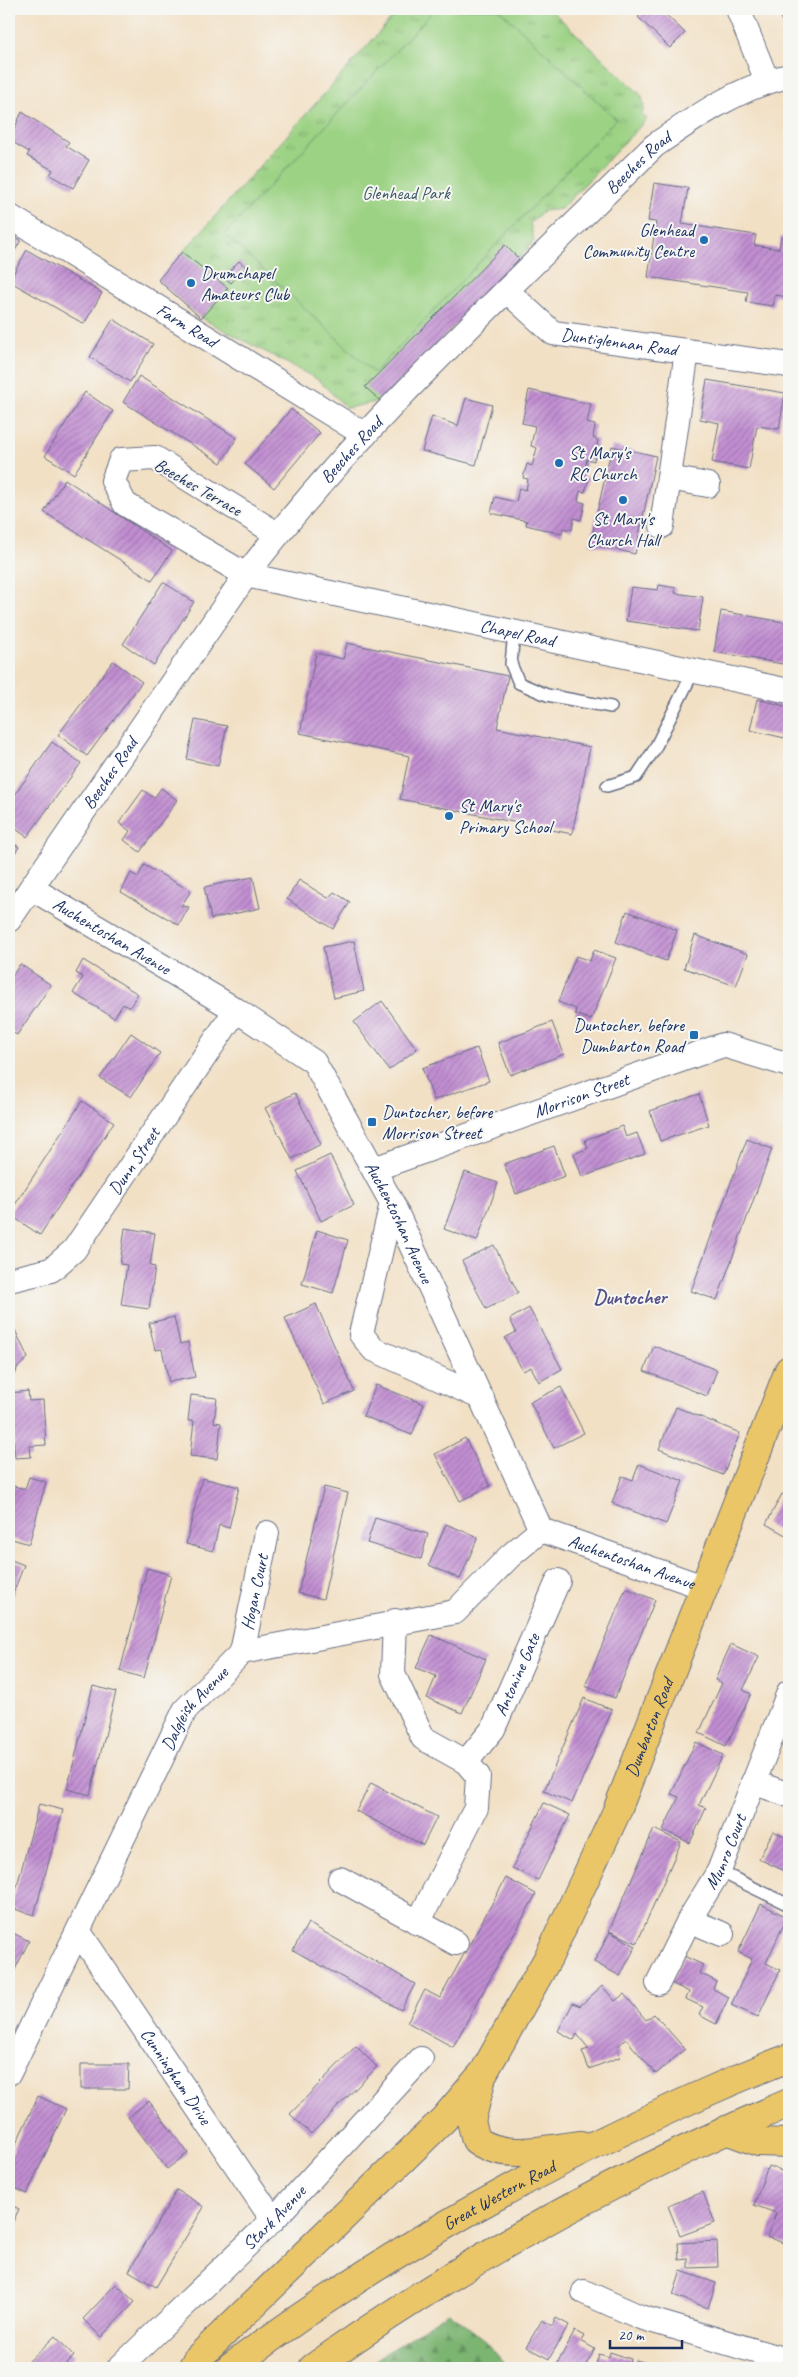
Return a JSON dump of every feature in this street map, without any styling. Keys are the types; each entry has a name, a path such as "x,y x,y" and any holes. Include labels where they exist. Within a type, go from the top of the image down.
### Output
{"main road":[{"name":"Dumbarton Road","path":"484,2072 548,1958 616,1812 706,1588 789,1370"},
{"name":"Great Western Road","path":"230,2368 347,2285 466,2212 599,2142 745,2075 789,2058"},
{"path":"484,2072 471,2120 476,2140 484,2146 495,2150 516,2152 599,2142"},
{"path":"192,2368 197,2359 444,2119 484,2072"},
{"path":"313,2368 439,2283 551,2218 726,2130 789,2103"},
{"path":"726,2130 758,2142 789,2143"}],"street":[{"path":"738,9 778,79"},
{"name":"Beeches Road","path":"9,920 246,575 277,534 365,435 654,146 710,108 778,79"},
{"name":"Farm Road","path":"9,216 365,435"},
{"name":"Duntiglennan Road","path":"507,291 553,333 789,365"},
{"name":"Duntiglennan Road","path":"662,526 687,351"},
{"name":"Beeches Terrace","path":"246,575 125,504 113,481 121,460 154,458 277,534"},
{"path":"669,478 708,485"},
{"name":"Chapel Road","path":"246,575 789,691"},
{"name":"Auchentoshan Avenue","path":"31,888 236,1010 314,1062 392,1203 541,1530 706,1588"},
{"name":"Dunn Street","path":"9,1280 51,1270 74,1250 236,1010"},
{"name":"Morrison Street","path":"374,1169 723,1045 789,1065"},
{"path":"392,1203 361,1334 373,1349 482,1398"},
{"name":"Dalgleish Avenue","path":"9,2074 185,1710 242,1652 395,1621 455,1612 510,1556 541,1530"},
{"name":"Hogan Court","path":"242,1652 267,1533"},
{"name":"Antonine Gate","path":"466,1762 493,1729 558,1581"},
{"path":"395,1621 393,1674 423,1738 466,1762 478,1776 476,1808 418,1923"},
{"name":"Munro Court","path":"658,1983 689,1920 718,1871 789,1692"},
{"path":"753,1782 789,1795"},
{"path":"340,1879 456,1943"},
{"path":"689,1920 722,1934"},
{"name":"Cunningham Drive","path":"79,1932 273,2220"},
{"name":"Stark Avenue","path":"119,2368 273,2220 420,2059"},
{"path":"584,2292 640,2317 789,2361"}],"lane":[{"path":"514,632 512,664 519,683 547,695 611,707"},
{"path":"607,786 636,777 654,750 694,670"},
{"path":"718,1871 789,1905"}],"green space":[{"name":"Glenhead Park","path":"400,9 550,9 642,96 644,110 641,114 647,119 561,209 543,211 530,223 534,241 519,259 381,401 347,408 317,379 201,318 158,280"},
{"name":"Glenhead Park","path":"435,9 499,9 616,119 374,373 225,234"},
{"path":"449,2312 481,2337 509,2368 363,2368"}],"building":[{"path":"646,9 660,9 685,33 670,48 638,17"},
{"path":"777,9 789,9 789,38"},
{"path":"22,112 69,142 66,146 89,160 73,188 50,175 53,170 27,156 29,152 9,140"},
{"name":"Glenhead Community Centre","path":"654,183 688,188 682,224 756,235 754,245 779,249 781,237 789,238 789,297 775,295 773,306 746,302 748,292 648,277 656,222 648,221"},
{"path":"9,233 21,240 9,261"},
{"path":"505,245 519,259 381,401 365,387"},
{"path":"27,250 102,293 84,324 9,281"},
{"name":"Drumchapel Amateurs Club","path":"182,252 228,288 201,318 158,280"},
{"path":"239,261 246,267 231,283 224,277"},
{"path":"113,319 153,344 130,382 90,357"},
{"path":"139,376 237,438 221,463 123,402"},
{"path":"707,380 785,393 779,429 757,426 749,469 712,462 719,423 700,419"},
{"name":"St Mary's RC Church","path":"529,390 591,404 587,423 595,425 593,438 598,440 594,461 587,459 583,476 589,478 585,492 580,491 578,501 585,503 581,520 574,518 572,530 563,528 562,534 526,525 527,521 491,513 495,497 516,502 519,488 526,490 528,479 523,478 527,464 532,466 537,448 531,446 535,426 522,423"},
{"path":"85,392 113,411 74,474 45,456"},
{"path":"466,398 492,405 476,465 422,451 432,416 458,426"},
{"path":"291,409 320,433 274,488 245,464"},
{"name":"St Mary's Church Hall","path":"612,446 656,456 635,554 590,544"},
{"path":"65,479 172,551 152,580 44,512"},
{"path":"163,582 194,602 154,665 123,644"},
{"path":"659,585 676,588 675,593 703,597 698,631 626,621 631,587 658,590"},
{"path":"721,611 789,623 789,665 714,652"},
{"path":"347,643 508,676 497,728 590,747 572,834 400,799 409,756 300,733 316,653 343,659"},
{"path":"113,661 142,682 87,756 58,735"},
{"path":"757,699 789,707 789,739 750,730"},
{"path":"195,720 227,726 218,766 187,759"},
{"path":"52,742 81,763 27,837 9,824 9,803"},
{"path":"161,788 177,800 140,852 124,840 130,831 119,823 143,790 154,798"},
{"path":"9,840 19,847 9,862"},
{"path":"144,865 191,891 181,906 189,907 179,925 121,892 131,873 138,877"},
{"path":"253,877 260,908 211,919 204,887"},
{"path":"299,880 328,898 334,892 350,902 333,929 287,899"},
{"path":"627,911 677,930 666,961 616,942"},
{"path":"695,935 748,954 736,986 684,968"},
{"path":"354,941 364,991 334,998 323,947"},
{"path":"594,950 616,958 591,1020 575,1014 576,1009 558,1002 576,956 590,961"},
{"path":"83,960 138,994 129,1008 123,1004 114,1018 73,993 83,977 76,973"},
{"path":"20,964 51,985 17,1035 9,1030 9,981"},
{"path":"382,1001 417,1049 389,1070 354,1022"},
{"path":"552,1022 564,1054 510,1075 498,1043"},
{"path":"131,1033 160,1053 131,1097 100,1078"},
{"path":"477,1048 489,1081 434,1100 422,1068"},
{"path":"295,1093 321,1144 292,1159 265,1108"},
{"path":"699,1094 709,1125 660,1141 650,1111"},
{"path":"82,1101 114,1122 40,1235 9,1214"},
{"path":"622,1126 626,1137 637,1133 645,1154 582,1177 574,1154 588,1148 585,1140"},
{"path":"747,1139 772,1149 717,1300 691,1291"},
{"path":"554,1146 565,1176 516,1194 504,1164"},
{"path":"330,1155 354,1205 321,1221 297,1171"},
{"path":"465,1172 498,1183 477,1241 444,1229"},
{"path":"125,1228 155,1233 150,1266 155,1267 149,1309 121,1305 127,1265 120,1264"},
{"path":"317,1230 348,1240 333,1293 302,1284"},
{"path":"494,1245 518,1293 486,1309 462,1261"},
{"path":"316,1304 354,1391 324,1404 285,1318"},
{"path":"529,1308 562,1369 539,1382 531,1367 523,1371 505,1338 516,1332 510,1319"},
{"path":"9,1317 28,1358 17,1368 16,1373 9,1377"},
{"path":"174,1317 180,1344 188,1342 195,1377 169,1382 162,1349 155,1350 149,1323"},
{"path":"654,1346 717,1370 707,1396 644,1371"},
{"path":"376,1385 424,1404 412,1435 363,1416"},
{"path":"561,1387 584,1433 554,1448 530,1402"},
{"path":"28,1391 29,1401 43,1400 46,1445 30,1446 31,1457 15,1458 10,1393"},
{"path":"191,1395 217,1398 214,1422 221,1423 217,1459 190,1456 194,1421 188,1421"},
{"path":"676,1407 740,1433 723,1475 659,1449"},
{"path":"465,1438 490,1486 460,1501 435,1454"},
{"path":"639,1464 683,1481 666,1524 612,1503 622,1476 633,1480"},
{"path":"29,1477 46,1482 29,1544 9,1538 11,1527 9,1527 10,1485 25,1489"},
{"path":"202,1478 239,1487 229,1528 219,1525 213,1551 186,1544"},
{"path":"324,1487 348,1493 323,1599 298,1593"},
{"path":"782,1494 789,1498 789,1537 766,1524"},
{"path":"375,1518 428,1534 421,1559 367,1543"},
{"path":"446,1524 478,1537 460,1579 429,1565"},
{"path":"9,1559 24,1565 9,1604"},
{"path":"147,1568 171,1575 144,1678 120,1671"},
{"path":"626,1588 655,1600 615,1698 585,1686"},
{"path":"431,1635 486,1659 462,1713 427,1698 436,1676 416,1668"},
{"path":"731,1644 759,1657 743,1690 751,1694 726,1746 699,1733 722,1683 715,1680"},
{"path":"93,1686 116,1692 90,1795 67,1789"},
{"path":"584,1698 612,1710 572,1803 544,1791"},
{"path":"696,1742 723,1755 699,1805 706,1808 690,1843 663,1830 679,1797 671,1794"},
{"path":"371,1783 437,1817 423,1845 356,1811"},
{"path":"544,1803 570,1815 538,1880 512,1868"},
{"path":"39,1804 63,1810 34,1915 11,1908"},
{"path":"654,1829 681,1842 637,1943 609,1931"},
{"path":"773,1831 789,1839 789,1873 759,1859"},
{"path":"506,1878 536,1894 453,2047 407,2022 425,1990 440,1998"},
{"path":"761,1904 787,1917 766,1963 780,1970 758,2017 731,2005 752,1959 738,1952"},
{"path":"308,1923 415,1984 401,2010 293,1950"},
{"path":"9,1931 29,1941 9,1982"},
{"path":"610,1932 636,1946 620,1976 594,1962"},
{"path":"684,1956 703,1965 699,1973 716,1981 713,1989 729,1997 716,2024 699,2015 703,2007 686,1999 689,1992 671,1983"},
{"path":"602,1986 615,2001 624,1994 646,2020 654,2014 685,2049 656,2074 626,2039 617,2047 620,2057 589,2069 582,2051 589,2049 577,2034 574,2040 558,2031 573,2003 580,2006"},
{"path":"356,2046 377,2067 311,2134 290,2114"},
{"path":"81,2064 129,2064 128,2089 81,2089"},
{"path":"38,2096 66,2109 27,2194 9,2185 9,2159"},
{"path":"149,2101 188,2153 167,2169 128,2117"},
{"path":"768,2166 789,2174 789,2245 767,2237 776,2213 754,2205"},
{"path":"177,2190 204,2207 156,2287 129,2271"},
{"path":"703,2192 715,2223 680,2236 668,2206"},
{"path":"9,2204 19,2209 9,2230"},
{"path":"717,2241 718,2267 688,2268 688,2259 679,2260 678,2243"},
{"path":"681,2271 716,2283 708,2308 673,2295"},
{"path":"116,2284 135,2302 101,2337 83,2319"},
{"path":"556,2318 569,2325 549,2359 526,2347 542,2320 552,2326"},
{"path":"575,2331 584,2336 581,2341 595,2349 584,2368 565,2368 557,2364"},
{"path":"55,2336 74,2356 62,2368 22,2368"},
{"path":"610,2352 631,2359 629,2368 595,2368 599,2354 609,2357"},
{"path":"636,2360 667,2368 634,2368"}],"place":[{"name":"Glenhead Community Centre","path":"704,240"},
{"name":"Drumchapel Amateurs Club","path":"191,283"},
{"name":"St Mary's RC Church","path":"559,463"},
{"name":"St Mary's Church Hall","path":"623,500"},
{"name":"St Mary's Primary School","path":"449,816"},
{"name":"Duntocher, before Dumbarton Road","path":"694,1035"},
{"name":"Duntocher, before Morrison Street","path":"372,1122"}],"district":[{"name":"Duntocher","path":"630,1297"}]}
